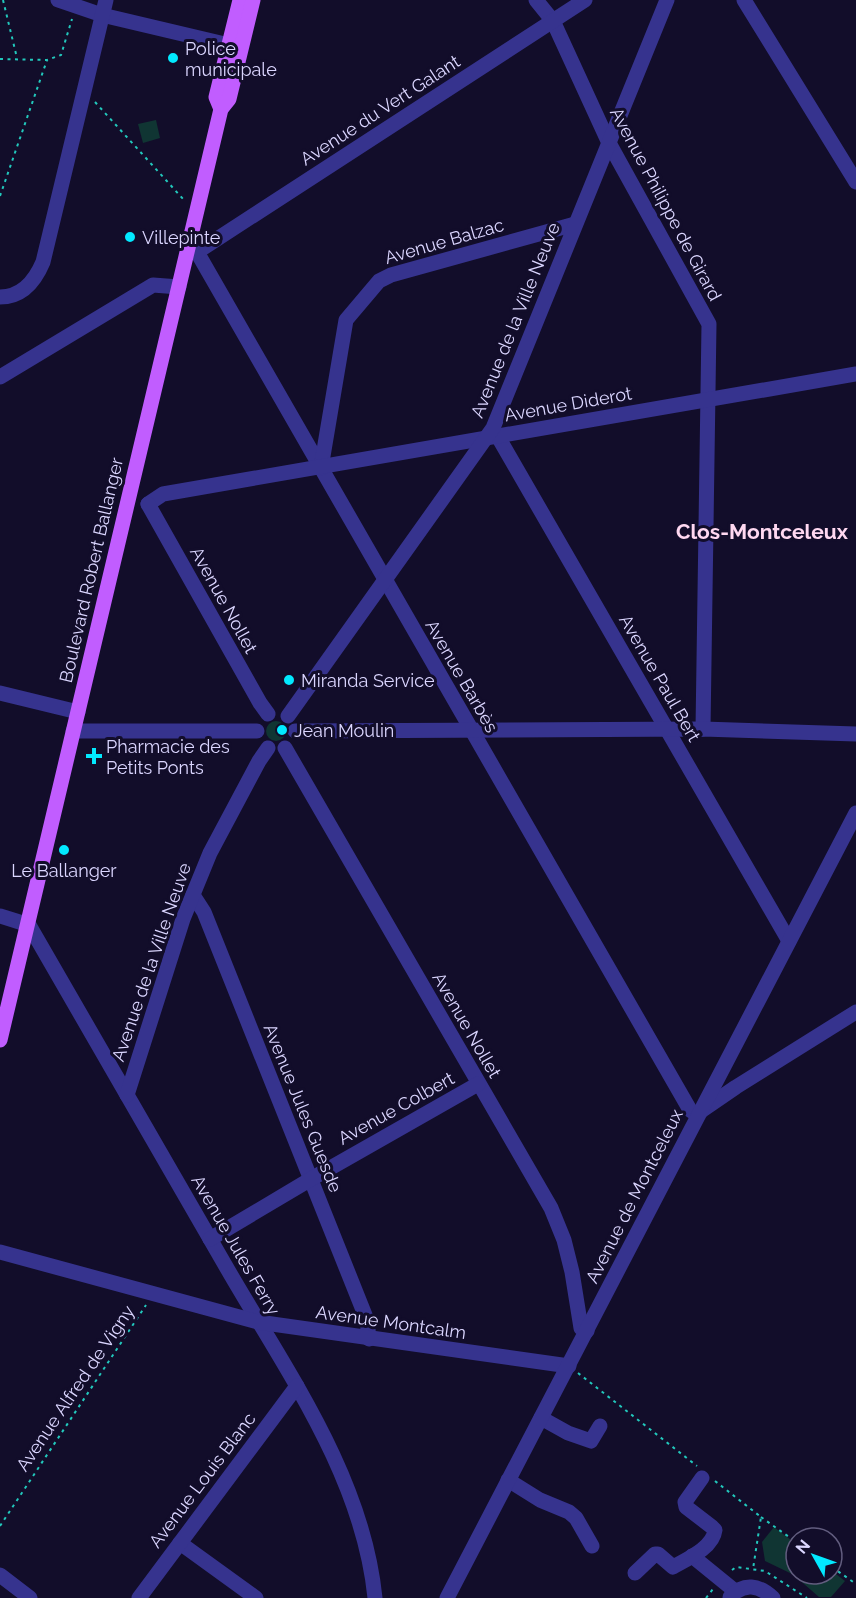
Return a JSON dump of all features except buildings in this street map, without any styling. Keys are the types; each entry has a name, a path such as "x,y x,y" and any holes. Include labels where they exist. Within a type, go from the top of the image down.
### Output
{"main road":[{"name":"Boulevard Robert Ballanger","path":"221,109 216,97 240,0"},
{"name":"Boulevard Robert Ballanger","path":"0,1040 179,287 192,251 196,213 221,109 229,99 253,0"}],"street":[{"path":"58,0 76,7 104,7 229,45"},
{"name":"Avenue Philippe de Girard","path":"536,0 553,21 609,143 709,324 703,729"},
{"name":"Avenue du Vert Galant","path":"192,251 585,0"},
{"name":"Avenue de la Ville Neuve","path":"288,716 385,580 493,436 575,224 667,0"},
{"path":"744,0 856,182"},
{"path":"0,297 18,293 29,285 43,262 104,7"},
{"name":"Avenue Balzac","path":"321,468 346,320 379,280 575,224"},
{"name":"Avenue Barbès","path":"192,251 321,468 690,1110 698,1114"},
{"path":"0,377 153,285 179,287"},
{"name":"Avenue Diderot","path":"148,504 164,494 856,374"},
{"name":"Avenue Paul Bert","path":"493,436 668,730 789,941"},
{"path":"129,496 148,504"},
{"name":"Avenue Nollet","path":"148,504 268,714"},
{"path":"0,693 78,712"},
{"path":"278,712 288,716 295,732 292,741 285,748 268,748 260,741 257,731 260,721 268,714 278,712"},
{"path":"295,732 703,729 856,734"},
{"path":"73,731 257,731"},
{"name":"Avenue de la Ville Neuve","path":"127,1095 179,930 210,853 268,748"},
{"name":"Avenue Nollet","path":"285,748 551,1208 564,1240 581,1328 587,1331"},
{"name":"Avenue de Montceleux","path":"449,1597 856,813"},
{"name":"Avenue Jules Guesde","path":"193,895 204,912 367,1320 369,1339"},
{"path":"0,916 29,925"},
{"name":"Avenue Jules Ferry","path":"29,925 297,1386 344,1482 360,1527 375,1598"},
{"path":"698,1114 736,1087 856,1012"},
{"path":"720,1073 726,1082 736,1087"},
{"name":"Avenue Colbert","path":"210,1239 310,1179 478,1084"},
{"name":"Avenue Montcalm","path":"0,1252 258,1322 569,1366"},
{"name":"Avenue Louis Blanc","path":"139,1598 297,1386"},
{"path":"541,1418 568,1433 591,1441 600,1426"},
{"path":"635,1573 655,1554 674,1568 706,1546 714,1535 715,1530 686,1507 685,1502 705,1475"},
{"path":"508,1480 540,1500 569,1512 576,1518 592,1546"},
{"path":"180,1543 256,1598"},
{"path":"692,1556 732,1595 745,1587 756,1587 773,1598"},
{"path":"0,1575 27,1597"}],"path":[{"path":"3,0 17,59"},
{"path":"0,59 47,60 61,55 76,7"},
{"path":"0,196 47,60"},
{"path":"84,90 196,213"},
{"path":"0,185 4,183"},
{"name":"Avenue Alfred de Vigny","path":"0,1526 153,1295"},
{"path":"569,1366 705,1475 784,1533"},
{"path":"753,1569 761,1517"}],"green space":[{"path":"156,120 160,138 143,143 138,124"},
{"path":"276,721 283,724 286,731 283,738 276,741 269,738 266,731 269,724"},
{"path":"774,1527 784,1535 784,1570 765,1561 762,1542"},
{"path":"806,1586 841,1586 831,1597 819,1597"}],"place":[{"name":"Police municipale","path":"173,58"},
{"name":"Villepinte","path":"130,237"},
{"name":"Miranda Service","path":"289,680"},
{"name":"Jean Moulin","path":"282,730"},
{"name":"Pharmacie des Petits Ponts","path":"94,756"},
{"name":"Le Ballanger","path":"64,850"}],"district":[{"name":"Clos-Montceleux","path":"762,531"}]}
